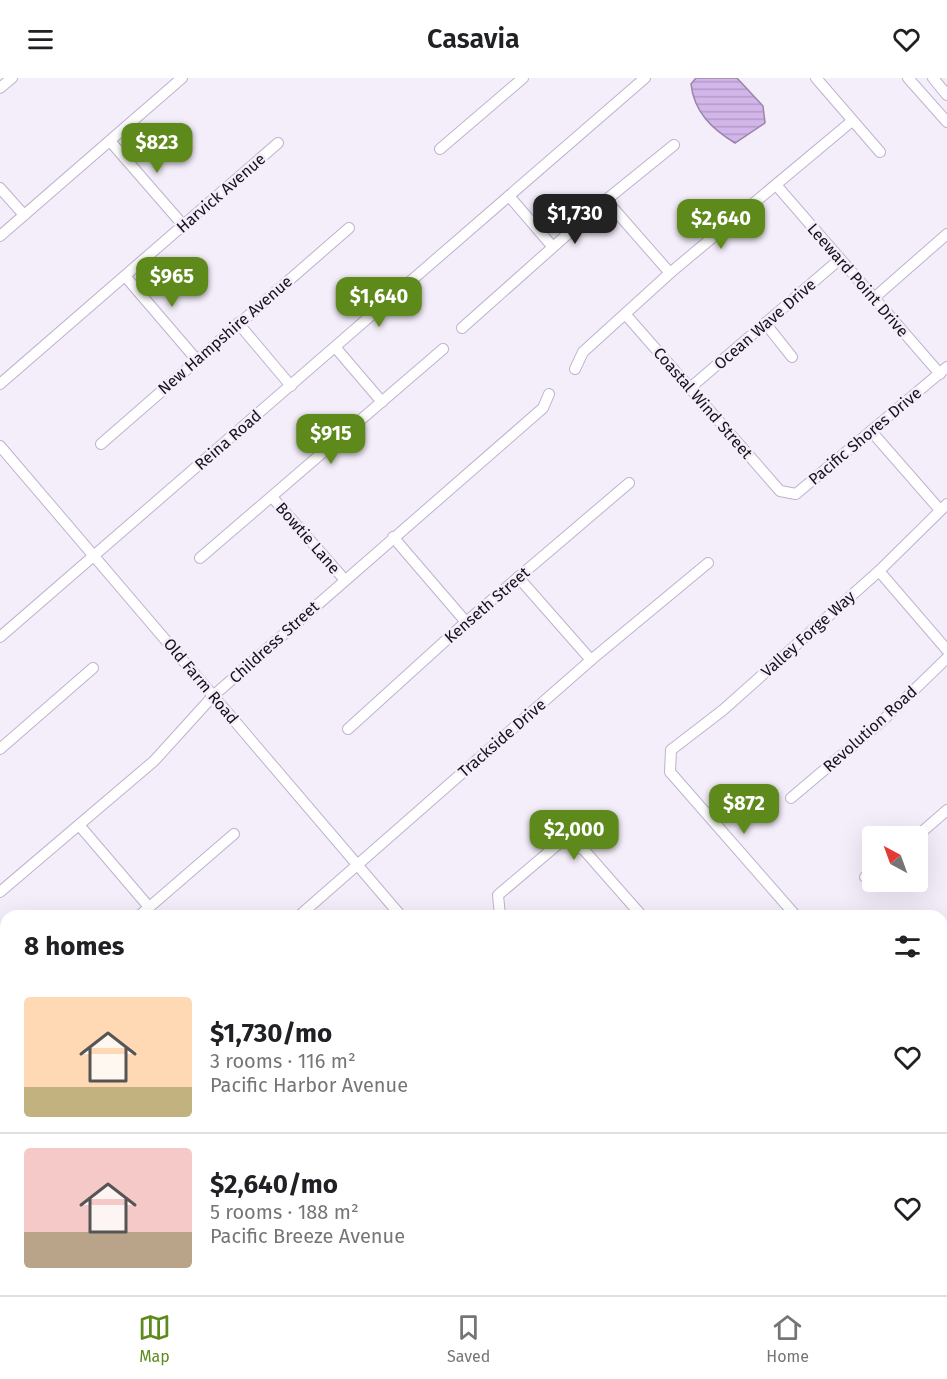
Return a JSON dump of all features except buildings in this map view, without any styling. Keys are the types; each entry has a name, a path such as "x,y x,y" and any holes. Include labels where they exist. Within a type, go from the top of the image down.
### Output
{"street":[{"path":"0,88 12,78"},
{"path":"0,236 182,78"},
{"path":"440,149 523,78"},
{"name":"Reina Road","path":"0,637 645,78"},
{"path":"816,78 880,152"},
{"path":"908,78 947,122"},
{"path":"933,78 947,95"},
{"path":"575,369 584,352 670,273 777,186 852,121"},
{"path":"110,141 183,225"},
{"name":"Harvick Avenue","path":"0,384 278,142"},
{"path":"462,328 552,246 674,145"},
{"name":"Leeward Point Drive","path":"777,186 874,298 943,371"},
{"path":"0,188 24,216"},
{"path":"509,196 552,246"},
{"path":"606,200 670,273"},
{"name":"New Hampshire Avenue","path":"101,444 196,359 350,228"},
{"path":"874,298 947,234"},
{"name":"Ocean Wave Drive","path":"690,388 840,259"},
{"path":"125,276 196,359"},
{"name":"Coastal Wind Street","path":"626,315 780,491"},
{"path":"238,323 291,386"},
{"path":"765,323 792,357"},
{"path":"335,347 382,402"},
{"path":"200,558 443,349"},
{"name":"Pacific Shores Drive","path":"780,491 796,494 943,371"},
{"name":"Childress Street","path":"0,892 154,761 213,696 344,579 543,408 549,394"},
{"path":"872,431 944,507"},
{"name":"Old Farm Road","path":"0,446 396,910"},
{"name":"Kenseth Street","path":"348,729 466,622 629,483"},
{"name":"Bowtie Lane","path":"272,497 344,579"},
{"name":"Valley Forge Way","path":"791,910 670,772 671,750 723,710 879,571 944,507"},
{"path":"393,537 466,622"},
{"name":"Trackside Drive","path":"305,910 591,660 708,563"},
{"path":"879,571 947,650"},
{"path":"519,577 591,660"},
{"name":"Revolution Road","path":"791,798 881,722 947,658"},
{"path":"0,748 93,668"},
{"path":"928,827 947,810"},
{"path":"79,825 149,908"},
{"path":"146,910 234,834"},
{"path":"499,910 498,895 563,840 584,850 637,910"}],"shaded area":[{"path":"696,78 737,78 763,106 765,123 735,143 727,138 712,126 700,111 691,84"}]}
